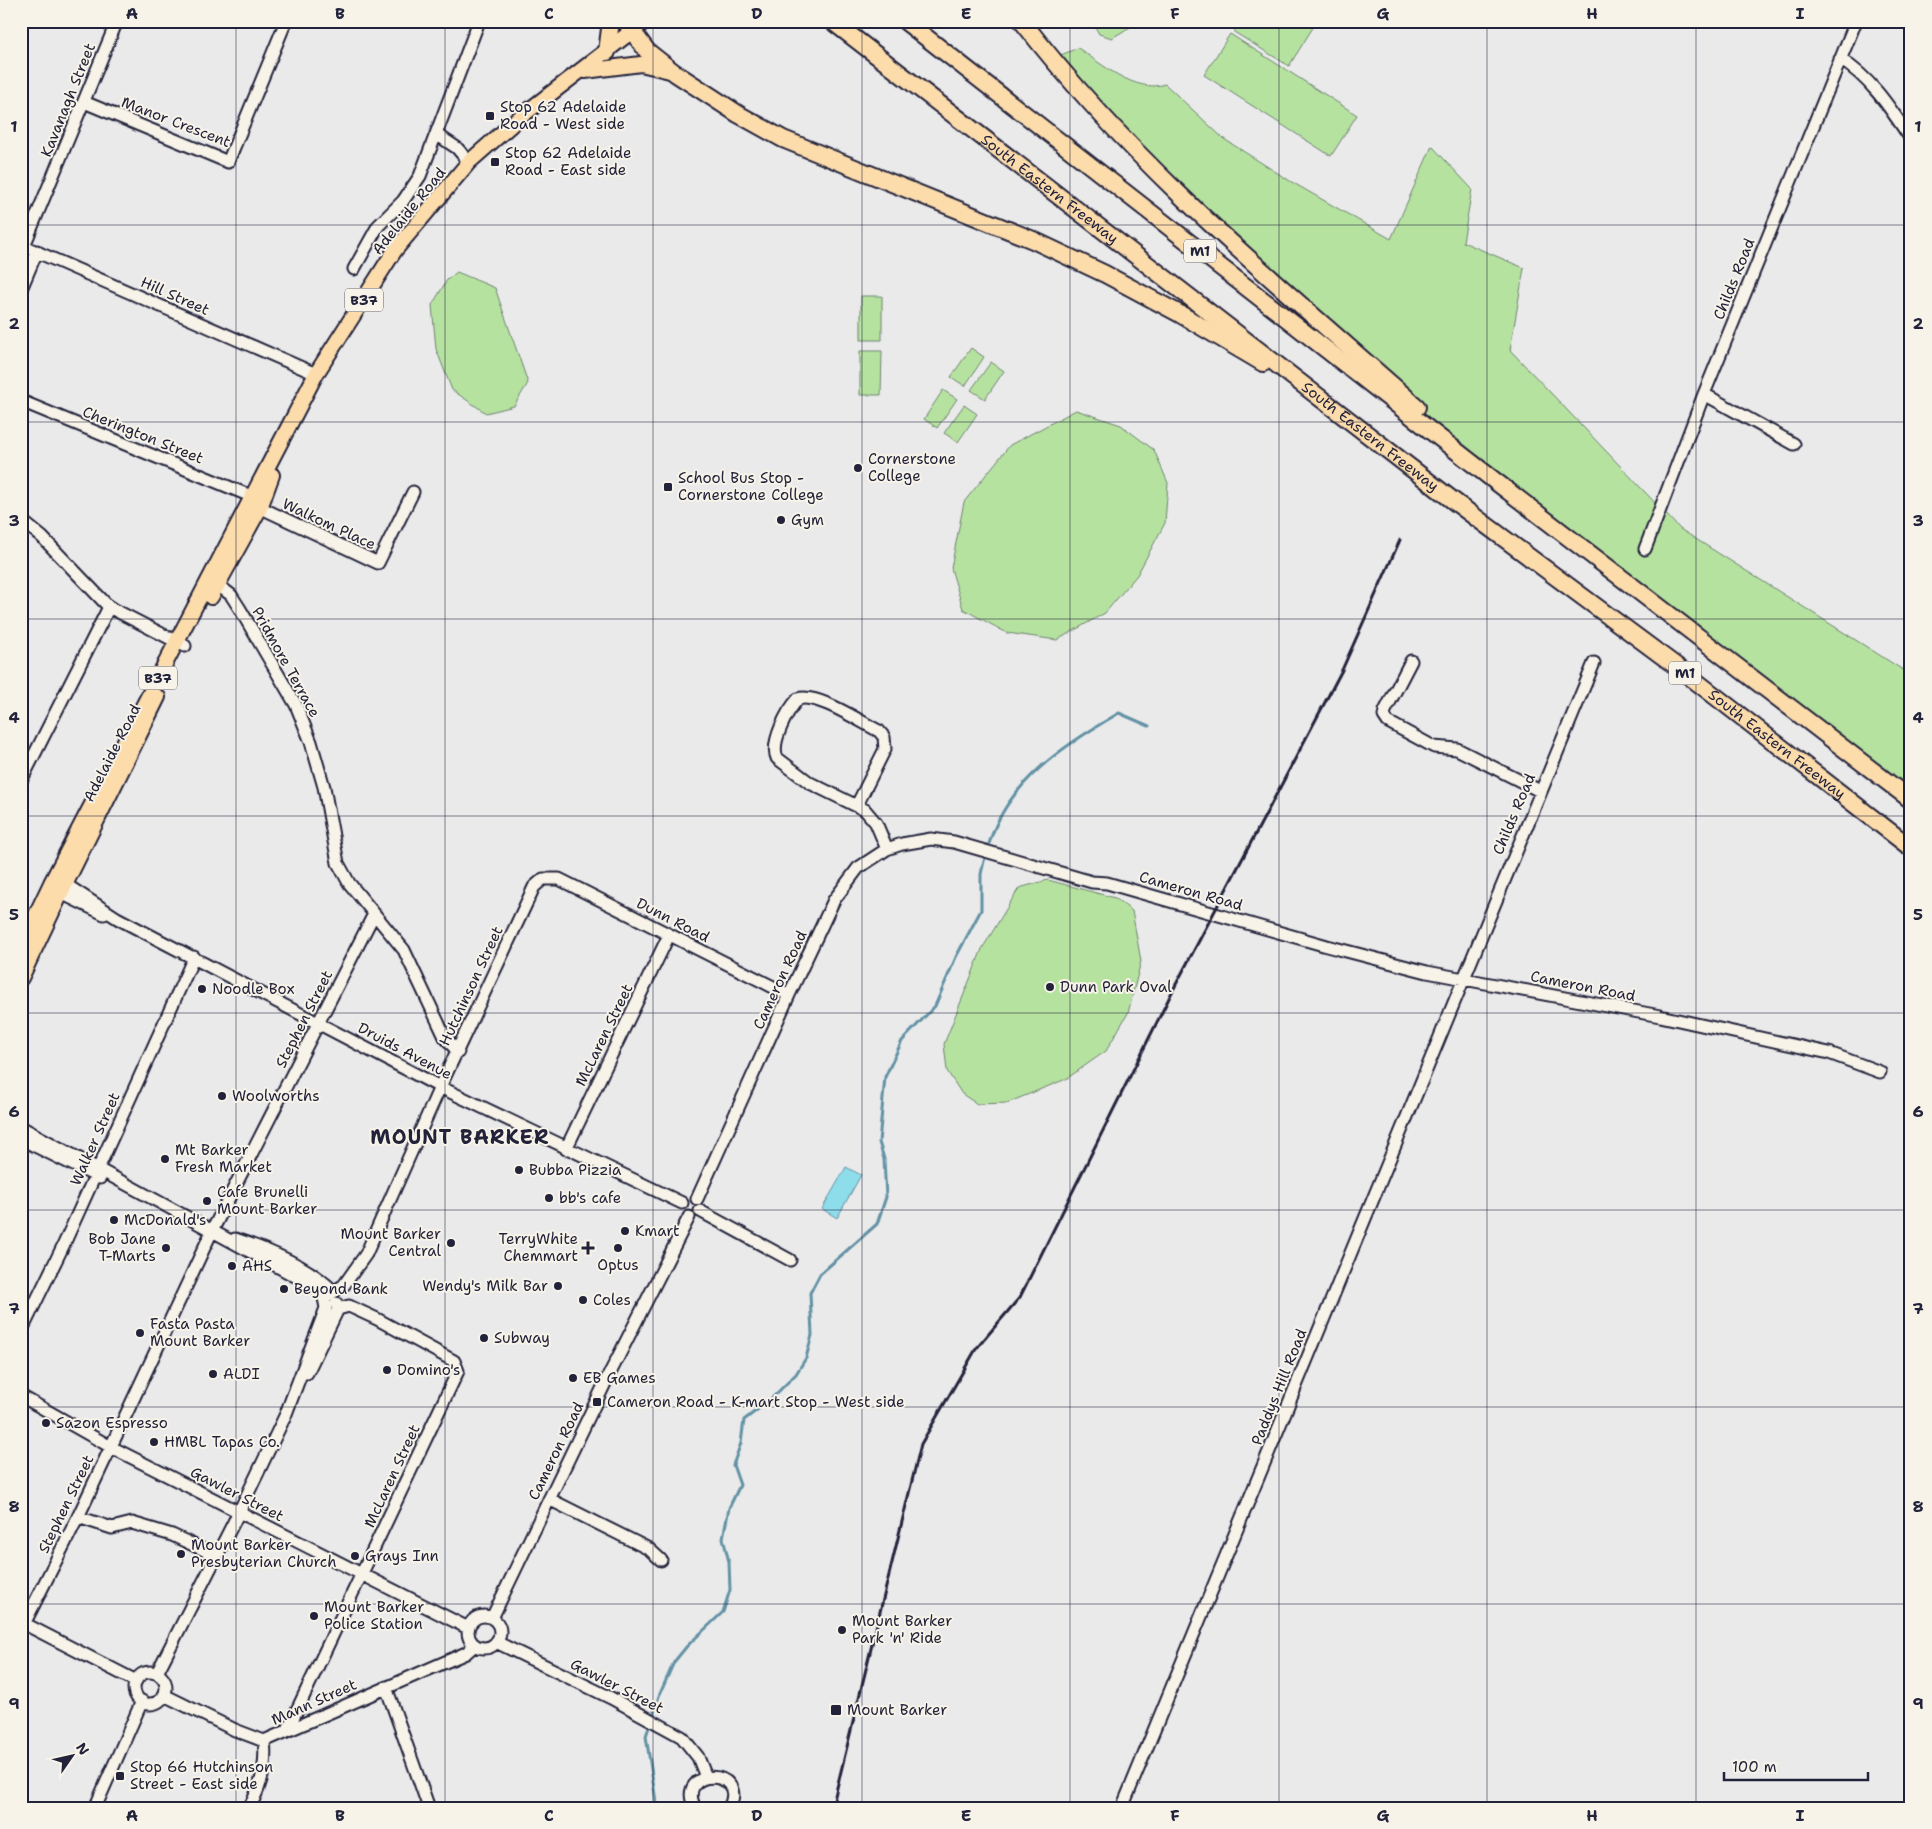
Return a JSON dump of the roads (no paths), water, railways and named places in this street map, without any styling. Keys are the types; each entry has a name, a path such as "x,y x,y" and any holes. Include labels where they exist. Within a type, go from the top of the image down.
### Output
{"highway":[{"path":"607,52 611,21"},
{"name":"South Eastern Freeway","path":"832,21 1911,848"},
{"name":"M1","path":"905,21 1496,481 1911,800"},
{"path":"1022,21 1082,95 1163,180 1234,246 1474,457 1496,481"},
{"path":"634,24 648,51 676,73 738,114 783,139 1033,240 1105,274 1313,391"}],"main road":[{"name":"Adelaide Road","path":"181,644 218,584 254,502 316,374 396,250 469,162 519,118 607,52 634,24"},
{"path":"582,71 641,64 656,66 676,73"},
{"name":"Adelaide Road","path":"21,978 59,887 254,502"},
{"name":"Adelaide Road","path":"21,946 59,887"}],"street":[{"name":"Kavanagh Street","path":"23,246 117,21"},
{"name":"Manor Crescent","path":"84,102 228,162 286,21"},
{"name":"Adelaide Road","path":"354,269 378,226 403,202 420,176 479,21"},
{"name":"Childs Road","path":"1645,549 1704,394 1856,21"},
{"path":"1840,59 1864,76 1884,99 1911,138"},
{"path":"436,134 457,148 469,162"},
{"name":"Hill Street","path":"23,246 316,374"},
{"path":"21,289 37,251"},
{"path":"1704,394 1794,444"},
{"name":"Cherington Street","path":"21,401 254,502"},
{"name":"Walkom Place","path":"254,502 378,563 414,492"},
{"path":"21,520 42,537 109,607 181,644"},
{"name":"Pridmore Terrace","path":"218,584 233,598 296,705 311,742 324,787 338,863 349,883 404,950 445,1037 458,1052"},
{"path":"21,781 109,607"},
{"path":"1412,661 1385,712 1384,716 1388,722 1434,747 1457,750 1540,791"},
{"name":"Childs Road","path":"1463,977 1594,663"},
{"path":"857,805 885,749 884,737 878,731 816,699 803,697 798,700 775,741 774,752 777,758 810,783 865,810 876,823 888,850"},
{"name":"Cameron Road","path":"697,1200 789,995 842,888 858,868 888,850 910,842 931,839 954,842 1092,882 1107,883 1197,907 1330,947 1427,972 1463,977 1660,1016 1829,1053 1880,1072"},
{"name":"Dunn Road","path":"543,878 559,879 789,995"},
{"name":"Hutchinson Street","path":"329,1295 344,1285 366,1254 440,1087 534,887 543,878"},
{"name":"Druids Avenue","path":"59,887 440,1087 682,1203"},
{"name":"Stephen Street","path":"23,1623 78,1517 212,1231 374,914"},
{"name":"McLaren Street","path":"566,1148 669,935"},
{"name":"Walker Street","path":"21,1332 194,957"},
{"name":"Paddys Hill Road","path":"1122,1808 1463,977"},
{"path":"21,1127 154,1206 212,1231 257,1246 324,1281 329,1295 338,1309 239,1512 157,1673"},
{"path":"21,1139 96,1172"},
{"path":"691,1197 701,1205 700,1211 696,1216 689,1217 682,1210 682,1203 691,1197"},
{"path":"700,1211 790,1260"},
{"name":"Cameron Road","path":"492,1618 689,1217"},
{"path":"284,1419 326,1308 329,1295"},
{"name":"McLaren Street","path":"288,1729 458,1371 454,1362 377,1319 349,1306 338,1309"},
{"name":"Gawler Street","path":"21,1396 111,1447 468,1628"},
{"path":"549,1499 649,1549 661,1560"},
{"path":"78,1517 112,1528 132,1523 172,1535 217,1556"},
{"path":"481,1616 492,1618 500,1632 496,1642 487,1647 475,1645 470,1639 468,1628 476,1618 481,1616"},
{"path":"23,1623 136,1681"},
{"name":"Gawler Street","path":"496,1642 641,1714 682,1738 692,1748 706,1777"},
{"name":"Mann Street","path":"164,1694 235,1730 264,1741 466,1653 475,1645"},
{"path":"146,1672 157,1673 166,1685 164,1694 157,1702 147,1703 142,1701 135,1693 136,1681 146,1672"},
{"path":"386,1687 429,1808"},
{"path":"95,1808 142,1701"},
{"path":"249,1808 263,1774 266,1757 264,1741"},
{"path":"694,1807 692,1801 693,1789 696,1783 706,1777 720,1777 730,1786 732,1798 729,1808"}],"water":[{"path":"846,1167 861,1175 837,1218 822,1209"}],"waterway":[{"path":"989,844 1009,802 1024,783 1059,752 1119,713 1149,726"},
{"path":"657,1808 646,1736 659,1696 674,1662 687,1646 723,1612 730,1590 729,1562 723,1538 729,1508 740,1485 733,1465 741,1443 744,1420 770,1400 796,1374 806,1358 812,1335 810,1293 820,1274 877,1224 886,1197 884,1159 879,1142 885,1077 902,1041 935,1006 956,957 981,910 981,874 985,857"}],"railway":[{"path":"832,1808 921,1444 976,1349 1020,1297 1173,990 1342,670 1400,540"}],"place":[{"name":"Stop 62 Adelaide Road - West side","path":"490,116"},
{"name":"Stop 62 Adelaide Road - East side","path":"495,162"},
{"name":"Cornerstone College","path":"858,468"},
{"name":"School Bus Stop - Cornerstone College","path":"668,487"},
{"name":"Gym","path":"781,520"},
{"name":"Dunn Park Oval","path":"1050,987"},
{"name":"Noodle Box","path":"202,989"},
{"name":"Woolworths","path":"222,1096"},
{"name":"Mt Barker Fresh Market","path":"165,1159"},
{"name":"Bubba Pizzia","path":"519,1170"},
{"name":"bb's cafe","path":"549,1198"},
{"name":"Cafe Brunelli Mount Barker","path":"207,1201"},
{"name":"McDonald's","path":"114,1220"},
{"name":"Kmart","path":"625,1231"},
{"name":"Mount Barker Central","path":"451,1243"},
{"name":"Bob Jane T-Marts","path":"166,1248"},
{"name":"TerryWhite Chemmart","path":"588,1248"},
{"name":"Optus","path":"618,1248"},
{"name":"AHS","path":"232,1266"},
{"name":"Wendy's Milk Bar","path":"558,1286"},
{"name":"Beyond Bank","path":"284,1289"},
{"name":"Coles","path":"583,1300"},
{"name":"Fasta Pasta Mount Barker","path":"140,1333"},
{"name":"Subway","path":"484,1338"},
{"name":"Domino's","path":"387,1370"},
{"name":"ALDI","path":"213,1374"},
{"name":"EB Games","path":"573,1378"},
{"name":"Cameron Road - K-mart Stop - West side","path":"597,1402"},
{"name":"Sazon Espresso","path":"46,1423"},
{"name":"HMBL Tapas Co.","path":"154,1442"},
{"name":"Mount Barker Presbyterian Church","path":"181,1554"},
{"name":"Grays Inn","path":"355,1556"},
{"name":"Mount Barker Police Station","path":"314,1616"},
{"name":"Mount Barker Park 'n' Ride","path":"842,1630"},
{"name":"Mount Barker","path":"836,1710"},
{"name":"Stop 66 Hutchinson Street - East side","path":"120,1776"}],"district":[{"name":"MOUNT BARKER","path":"460,1137"}]}
